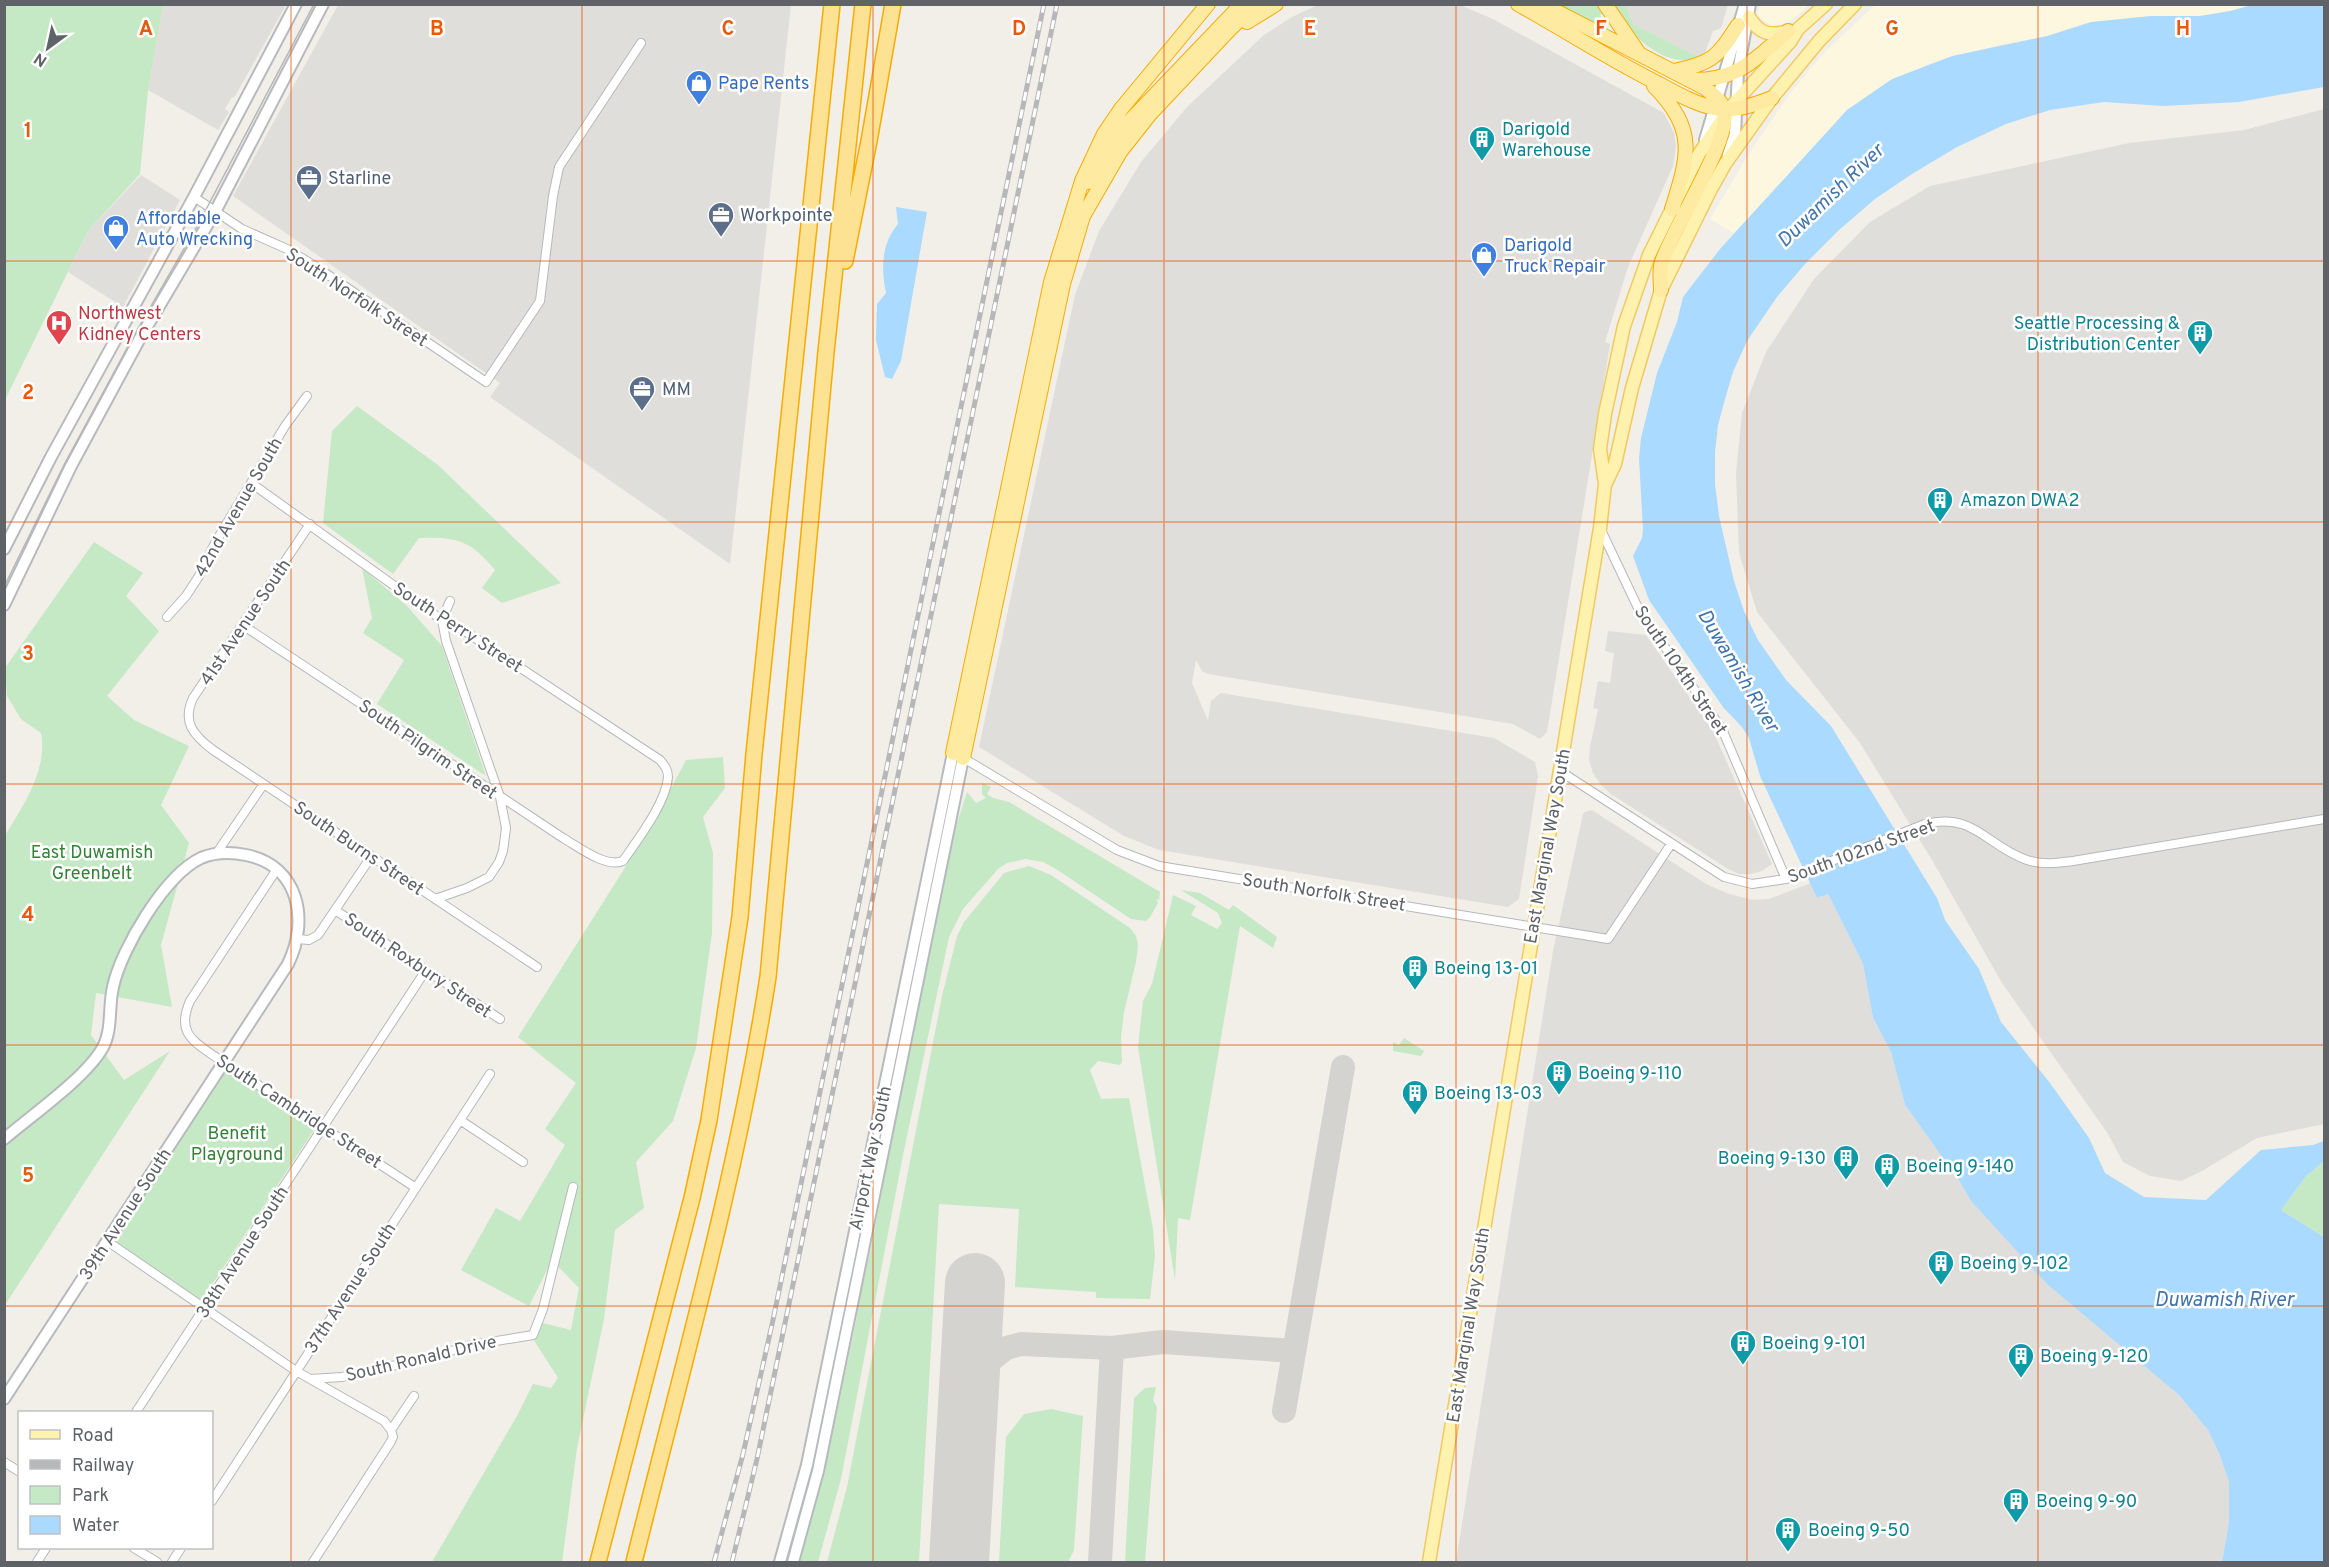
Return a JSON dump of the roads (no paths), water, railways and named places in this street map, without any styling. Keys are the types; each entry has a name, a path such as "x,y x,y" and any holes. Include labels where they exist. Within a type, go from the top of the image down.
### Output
{"highway":[{"path":"824,4 829,29"},
{"path":"598,1563 692,1198 709,1120 741,917 754,753 832,4"},
{"path":"634,1563 724,1202 757,1046 768,977 826,352 863,4"},
{"path":"826,352 869,141 892,4"},
{"path":"958,755 1051,282 1073,210 1090,160 1104,134 1145,78 1208,4"},
{"path":"1073,210 1093,173 1126,125 1242,4"},
{"path":"958,755 1063,284 1083,216 1100,183 1132,135 1256,4"},
{"path":"1208,54 1246,22 1276,4"},
{"path":"1511,4 1536,8 1644,76 1697,102 1727,107 1772,98"},
{"path":"1518,4 1536,8 1674,71 1691,80 1727,107"},
{"path":"1605,4 1639,54"},
{"path":"1674,71 1710,61 1721,51 1745,13"},
{"path":"1691,80 1724,78 1738,72 1793,30"},
{"path":"1644,76 1670,102 1685,134 1684,172 1672,209"},
{"path":"1661,290 1661,265 1681,217 1720,142 1727,107"}],"main road":[{"path":"4,549 296,4"},
{"path":"4,604 71,466 145,331 216,210 323,4"},
{"name":"East Marginal Way South","path":"1429,1563 1600,528 1605,484 1600,449 1613,370 1624,326 1649,255 1700,154 1727,107 1790,42 1793,30 1826,4"},
{"name":"East Marginal Way South","path":"1605,484 1615,464 1632,388 1661,290 1725,164 1772,98 1819,41 1855,4"},
{"path":"1745,13 1754,25 1765,33 1773,35 1793,30"},
{"path":"1727,107 1738,72 1745,13"},
{"path":"1725,164 1735,134 1727,107 1724,78 1745,13"},
{"name":"Airport Way South","path":"780,1563 807,1464 958,755"},
{"name":"Airport Way South","path":"792,1563 818,1471 958,755"},
{"path":"4,1139 93,1061 110,1027 112,989 131,942 176,876 194,862 216,854 229,853 253,857 277,869 297,902 298,939"},
{"name":"39th Avenue South","path":"4,1399 266,999 288,964 298,939"}],"street":[{"name":"South Norfolk Street","path":"194,197 242,229 287,249 315,266 486,382 540,301 553,196 559,167 641,43"},
{"name":"42nd Avenue South","path":"167,617 186,596 199,576 215,543 285,426 307,396"},
{"name":"South Perry Street","path":"251,483 442,620 464,630 660,760 667,768 668,777 660,802 623,861 617,863"},
{"name":"41st Avenue South","path":"188,721 187,712 193,698 310,524"},
{"name":"South 104th Street","path":"1600,528 1646,621 1722,729 1786,879"},
{"path":"435,898 477,885 494,871 505,842 506,828 500,797 446,641 442,620 450,601"},
{"name":"South Pilgrim Street","path":"243,626 500,797 588,852 608,862 617,863"},
{"name":"South Burns Street","path":"188,721 204,744 537,967"},
{"name":"South Norfolk Street","path":"958,755 1117,850 1152,864 1608,939 1671,844"},
{"name":"South 102nd Street","path":"1560,771 1732,881 1752,885 1786,879 1939,821 1963,824 2015,855 2026,860 2047,864 2325,819"},
{"path":"216,854 263,784"},
{"path":"298,939 309,940 316,937 371,857"},
{"name":"South Cambridge Street","path":"277,869 190,1001 184,1017 186,1031 196,1043 416,1188"},
{"name":"South Roxbury Street","path":"335,910 500,1019"},
{"name":"38th Avenue South","path":"137,1411 426,970"},
{"name":"37th Avenue South","path":"213,1499 489,1074"},
{"path":"459,1120 523,1162"},
{"name":"South Ronald Drive","path":"309,1379 342,1377 405,1364 472,1345 533,1335 543,1310 573,1187"},
{"path":"107,1241 296,1371 384,1421 391,1430 393,1437 390,1443 313,1563"},
{"path":"391,1430 414,1396"},
{"path":"4,1462 18,1471"},
{"path":"37,1563 45,1549"},
{"path":"136,1549 157,1563"},
{"path":"172,1563 181,1549"}],"water":[{"name":"Duwamish River","path":"2252,5 2324,5 2324,87 2239,102 2163,106 2104,102 2050,110 2006,124 1957,147 1912,174 1875,199 1805,264 1777,297 1747,341 1733,372 1718,425 1715,484 1719,516 1734,581 1744,611 1758,640 1786,680 1831,726 1937,898 1945,920 1979,969 2001,1022 2050,1083 2089,1138 2105,1173 2144,1197 2206,1200 2261,1150 2313,1145 2324,1141 2324,1161 2306,1176 2281,1210 2324,1237 2324,1562 2222,1562 2229,1522 2229,1482 2208,1430 2179,1395 2047,1284 1971,1201 1905,1105 1891,1052 1873,1018 1863,964 1828,894 1817,898 1760,776 1749,738 1723,707 1649,600 1633,556 1642,538 1643,529 1639,458 1641,438 1657,373 1677,322 1683,297 1720,249 1847,110 1892,79 1952,56 2047,36 2091,22 2151,16 2200,16"},
{"path":"896,207 927,212 901,361 892,379 885,377 876,340 877,304 886,293 883,275 885,248 898,224"}],"tram line":[{"path":"4,587 65,463 132,339 200,221 314,4"}],"railway":[{"path":"714,1562 743,1454 773,1320 1044,4"},
{"path":"732,1562 757,1459 1057,4"}],"place":[{"name":"Pape Rents","path":"699,106"},
{"name":"Darigold Warehouse","path":"1482,162"},
{"name":"Starline","path":"309,201"},
{"name":"Workpointe","path":"721,238"},
{"name":"Affordable Auto Wrecking","path":"116,251"},
{"name":"Darigold Truck Repair","path":"1484,278"},
{"name":"Northwest Kidney Centers","path":"59,346"},
{"name":"Seattle Processing & Distribution Center","path":"2200,356"},
{"name":"MM","path":"642,412"},
{"name":"Amazon DWA2","path":"1940,523"},
{"name":"Boeing 13-01","path":"1415,991"},
{"name":"Boeing 9-110","path":"1559,1096"},
{"name":"Boeing 13-03","path":"1415,1116"},
{"name":"Boeing 9-130","path":"1846,1181"},
{"name":"Boeing 9-140","path":"1887,1189"},
{"name":"Boeing 9-102","path":"1941,1286"},
{"name":"Boeing 9-101","path":"1743,1366"},
{"name":"Boeing 9-120","path":"2021,1379"},
{"name":"Boeing 9-90","path":"2016,1524"},
{"name":"Boeing 9-50","path":"1788,1553"}],"park label":[{"name":"East Duwamish Greenbelt","path":"92,862"},
{"name":"Benefit Playground","path":"237,1143"}]}
